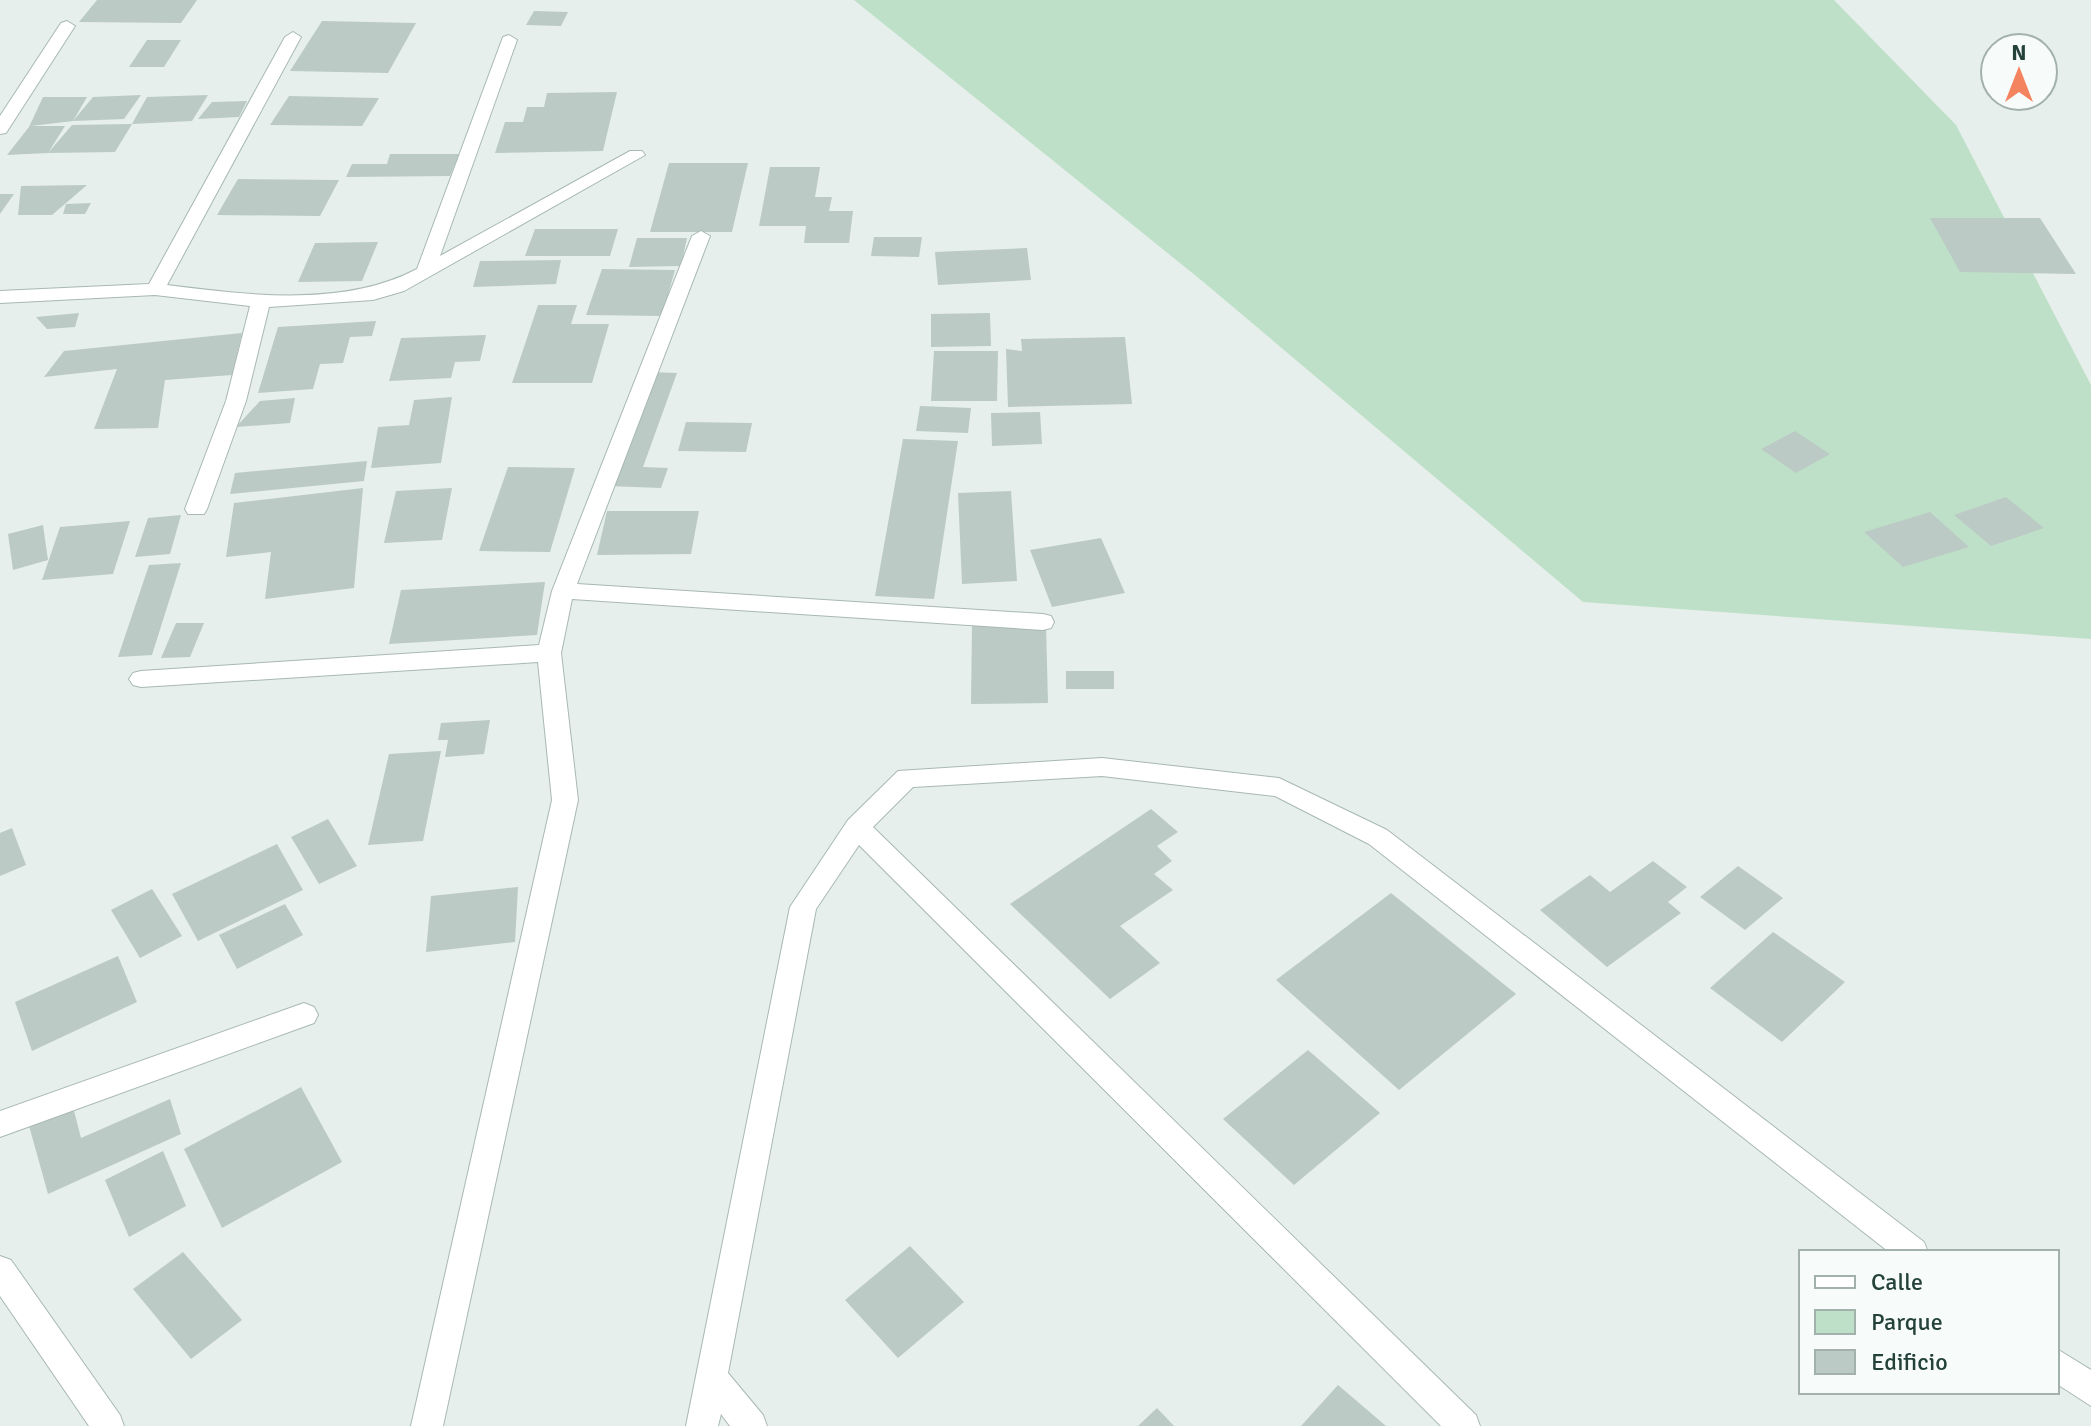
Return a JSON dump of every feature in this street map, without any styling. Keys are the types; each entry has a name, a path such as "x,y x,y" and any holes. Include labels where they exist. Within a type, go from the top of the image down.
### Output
{"street":[{"path":"0,129 67,26"},
{"path":"155,289 293,37"},
{"path":"425,272 509,40"},
{"path":"0,297 155,289 261,302 373,294 397,287 636,155"},
{"path":"427,1426 565,800 549,653 563,591 701,236"},
{"path":"196,509 236,401 261,302"},
{"path":"563,591 1043,622"},
{"path":"141,679 549,653"},
{"path":"702,1426 803,907 857,827 907,778 1102,767 1279,787 1378,837 1910,1250"},
{"path":"857,827 1464,1426"},
{"path":"0,1124 304,1015"},
{"path":"0,1270 108,1426"},
{"path":"2059,1366 2091,1390"},
{"path":"710,1376 751,1426"}],"green space":[{"path":"854,0 1834,0 1956,125 2091,385 2091,639 1583,602 1201,280"}],"building":[{"path":"97,0 197,0 181,23 79,22"},
{"path":"534,11 568,12 561,26 526,25"},
{"path":"322,21 416,23 388,73 290,71"},
{"path":"147,40 181,40 164,67 129,67"},
{"path":"617,92 603,151 495,153 505,122 523,122 527,107 544,107 547,93"},
{"path":"141,95 124,119 73,121 93,97"},
{"path":"208,95 192,121 132,124 147,97"},
{"path":"289,96 379,98 362,126 270,125"},
{"path":"43,97 87,97 73,121 31,126 65,126 48,153 7,155 29,127"},
{"path":"247,101 239,117 198,119 212,102"},
{"path":"132,124 115,152 48,153 72,125"},
{"path":"390,154 459,154 450,176 346,177 352,164 387,164"},
{"path":"669,163 748,163 732,232 650,232"},
{"path":"770,167 820,167 815,197 832,197 829,211 853,211 849,243 804,243 806,226 759,226"},
{"path":"238,179 339,180 320,216 217,215"},
{"path":"87,185 52,215 18,215 21,186"},
{"path":"0,194 14,194 0,214"},
{"path":"91,203 85,214 63,214 66,204"},
{"path":"1930,218 2040,218 2076,274 1960,272"},
{"path":"535,229 618,229 610,256 525,256"},
{"path":"874,237 922,237 919,257 871,256"},
{"path":"637,238 687,238 681,266 629,267"},
{"path":"378,242 362,281 298,282 315,243"},
{"path":"1027,248 1031,280 938,285 935,252"},
{"path":"561,260 556,284 473,287 480,261"},
{"path":"602,269 675,270 662,316 586,315"},
{"path":"538,305 577,305 571,324 609,324 592,383 512,383"},
{"path":"79,313 75,327 47,329 36,317"},
{"path":"990,313 991,346 931,347 931,314"},
{"path":"376,321 372,336 350,337 343,363 320,364 313,389 258,393 278,327"},
{"path":"242,333 232,375 165,380 158,428 94,429 117,369 44,377 64,351"},
{"path":"486,335 480,361 455,362 451,378 389,381 401,338"},
{"path":"1125,337 1132,404 1008,407 1006,349 1022,351 1021,339"},
{"path":"934,351 998,351 997,401 931,401"},
{"path":"651,372 677,373 643,467 668,468 661,488 607,486"},
{"path":"452,397 441,463 371,468 378,427 409,425 414,400"},
{"path":"295,398 290,423 236,427 260,401"},
{"path":"920,406 971,408 968,433 916,431"},
{"path":"1040,412 1042,444 992,446 991,413"},
{"path":"686,422 752,423 746,452 678,451"},
{"path":"1795,431 1830,454 1796,473 1761,449"},
{"path":"903,439 958,441 934,599 875,596"},
{"path":"367,461 364,481 230,494 235,473"},
{"path":"508,467 575,468 550,552 479,551"},
{"path":"363,488 354,588 265,599 271,552 226,557 234,503"},
{"path":"452,488 442,540 384,543 396,491"},
{"path":"1011,491 1017,581 962,584 958,493"},
{"path":"2006,497 2044,528 1991,546 1954,515"},
{"path":"607,511 699,511 691,554 597,555"},
{"path":"1930,512 1969,547 1903,567 1864,532"},
{"path":"181,515 170,554 135,557 148,518"},
{"path":"130,521 113,574 42,580 60,527"},
{"path":"43,525 48,560 13,570 8,534"},
{"path":"1101,538 1125,593 1052,607 1030,550"},
{"path":"181,563 152,655 118,657 149,565"},
{"path":"545,582 537,635 389,644 401,590"},
{"path":"176,623 204,623 190,657 161,658"},
{"path":"1046,625 1048,703 971,704 972,626"},
{"path":"1066,671 1114,671 1114,689 1066,689"},
{"path":"490,720 484,754 445,757 448,740 438,740 441,723"},
{"path":"441,751 423,841 368,845 389,754"},
{"path":"1151,809 1178,832 1157,846 1172,861 1154,874 1173,890 1120,926 1160,963 1110,999 1010,904"},
{"path":"328,819 357,866 319,884 291,837"},
{"path":"12,828 26,865 0,876 0,833"},
{"path":"277,844 303,890 198,941 172,894"},
{"path":"1653,861 1687,887 1668,902 1681,913 1607,967 1540,910 1590,875 1610,892"},
{"path":"1738,866 1783,898 1745,930 1700,897"},
{"path":"518,887 515,942 426,952 431,896"},
{"path":"152,889 182,936 140,958 111,910"},
{"path":"1391,893 1516,994 1399,1090 1276,980"},
{"path":"285,904 303,935 237,969 219,935"},
{"path":"1773,932 1845,982 1782,1042 1710,988"},
{"path":"118,956 137,1002 32,1051 15,1002"},
{"path":"1308,1050 1380,1113 1294,1185 1223,1119"},
{"path":"301,1087 342,1162 222,1228 184,1149"},
{"path":"170,1099 181,1134 48,1194 28,1122 72,1103 81,1138"},
{"path":"163,1151 186,1206 129,1237 105,1180"},
{"path":"910,1246 964,1302 898,1358 845,1300"},
{"path":"183,1252 242,1320 191,1359 133,1289"},
{"path":"1338,1385 1386,1426 1301,1426"},
{"path":"1157,1408 1174,1426 1138,1426"}]}
